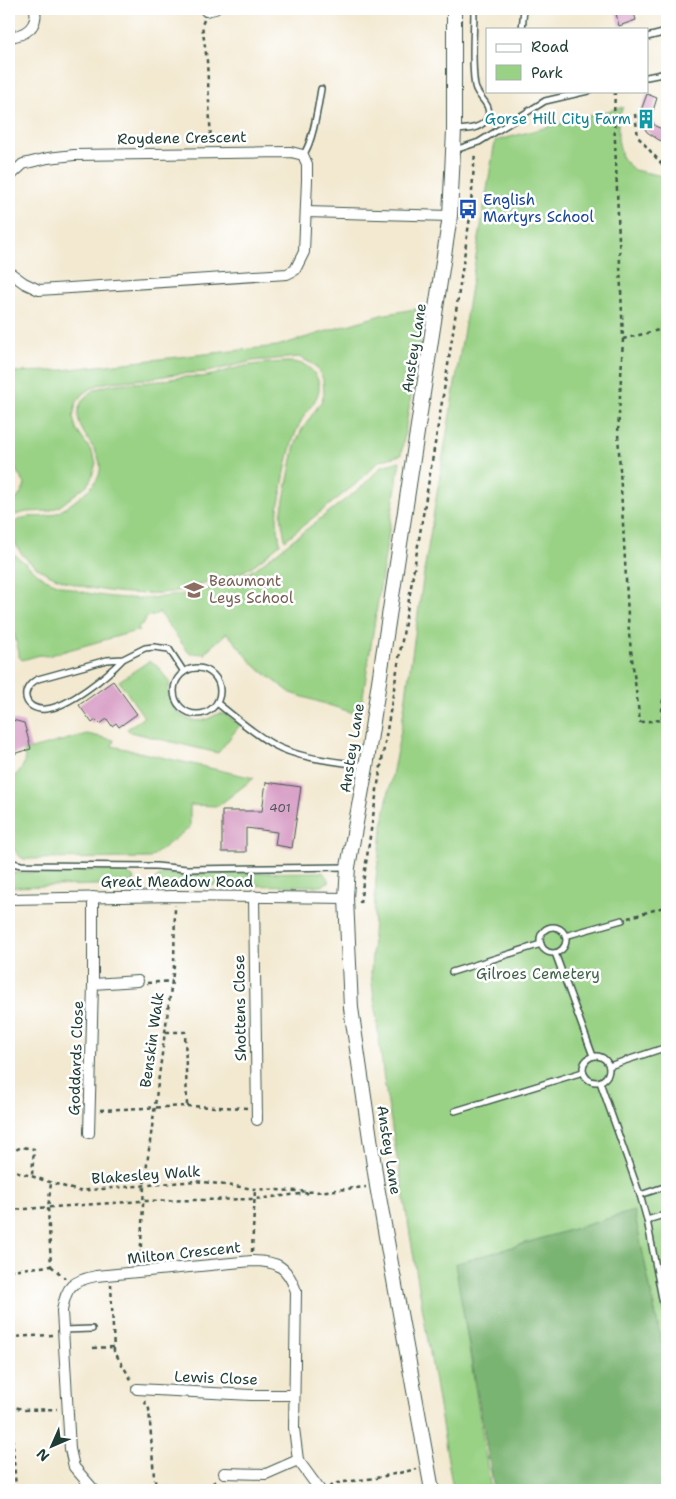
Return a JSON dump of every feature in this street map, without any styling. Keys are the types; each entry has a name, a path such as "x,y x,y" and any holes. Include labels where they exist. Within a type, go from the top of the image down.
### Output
{"main road":[{"name":"Anstey Lane","path":"432,1490 377,1186 351,1008 346,898 348,867 366,767 450,216 454,150 454,9"}],"street":[{"path":"9,37 22,34 31,28 36,17 35,9"},
{"name":"Roydene Crescent","path":"9,177 24,164 74,154 291,152 303,155"},
{"path":"9,272 24,284 40,290 287,274 295,270 304,252 307,164 303,155"},
{"path":"306,212 450,216"},
{"name":"Great Meadow Road","path":"9,899 175,896 346,898"},
{"name":"Shottens Close","path":"254,896 257,1120"},
{"name":"Goddards Close","path":"89,1133 93,897"},
{"name":"Goddards Close","path":"93,984 138,982"},
{"name":"Milton Crescent","path":"72,1284 96,1276 252,1261 270,1261 282,1267 292,1278 296,1291 294,1428 298,1460 320,1490"},
{"path":"72,1284 67,1290 62,1311 70,1449 74,1467 94,1490"},
{"name":"Lewis Close","path":"137,1389 251,1395 294,1394"},
{"path":"224,1473 266,1474 298,1460"}],"lane":[{"path":"454,130 482,125 488,116 488,106 475,87 474,9"},
{"path":"522,28 524,9"},
{"path":"648,37 667,32"},
{"path":"648,77 667,73"},
{"path":"303,155 308,149 315,123 320,89"},
{"path":"454,150 479,142 545,102 584,92"},
{"path":"122,659 111,672 62,704 45,709 35,708 28,703 27,689 32,682 38,679 107,660 122,659 145,648 154,647 169,650 184,672"},
{"path":"194,667 210,671 216,676 220,683 221,691 217,703 210,711 203,714 195,714 182,708 177,702 174,688 176,681 184,672 194,667"},
{"path":"217,703 274,745 291,752 366,767"},
{"path":"9,862 21,865 156,866 187,869 348,867"},
{"path":"565,936 622,920"},
{"path":"555,928 565,936 565,944 555,953 547,952 541,944 541,934 547,929 555,928"},
{"path":"452,972 541,944"},
{"path":"555,953 593,1056"},
{"path":"609,1066 667,1047"},
{"path":"593,1056 604,1059 609,1066"},
{"path":"593,1056 584,1064 583,1072 591,1082 600,1082 606,1077 609,1066"},
{"path":"456,1111 583,1072"},
{"path":"600,1082 647,1220 667,1325"},
{"path":"640,1195 667,1186"},
{"path":"647,1220 667,1214"},
{"path":"63,1332 92,1329"}],"path":[{"path":"209,10 202,25 207,61 211,152"},
{"path":"615,92 623,339 618,433 629,634 640,722 662,720"},
{"path":"635,114 638,137 667,170"},
{"path":"360,910 376,790 449,362 470,217 475,153 479,142"},
{"path":"623,339 667,328"},
{"path":"667,684 663,694 661,712 665,754 664,773 667,788"},
{"name":"Benskin Walk","path":"139,1273 142,1201 174,966 175,896"},
{"path":"622,920 667,906"},
{"path":"138,982 172,981"},
{"path":"165,1032 185,1032 187,1106"},
{"path":"89,1110 187,1106 257,1108"},
{"path":"9,1153 22,1147 34,1149 32,1175"},
{"name":"Blakesley Walk","path":"9,1169 78,1191 196,1181 255,1189 316,1192 377,1186"},
{"path":"51,1183 48,1208 51,1266"},
{"path":"252,1261 255,1189"},
{"path":"9,1210 142,1201 255,1200 316,1192"},
{"path":"9,1270 51,1266 72,1284"},
{"path":"9,1337 63,1332"},
{"path":"93,1348 114,1347"},
{"path":"9,1405 24,1410 67,1408"},
{"path":"9,1414 12,1430 16,1490"},
{"path":"324,1490 337,1483 428,1468"},
{"path":"198,1490 220,1480 224,1473"}],"green space":[{"name":"Gilroes Cemetery","path":"623,107 618,120 618,139 622,158 634,170 667,177 667,1369 634,1211 456,1264 491,1490 453,1490 384,1080 371,974 376,878 385,810 401,730 425,566 495,141"},
{"path":"426,307 401,455 379,461 357,483 285,540 281,515 294,449 301,431 321,402 324,394 323,379 318,370 313,364 299,357 253,361 207,372 109,382 86,391 76,403 73,418 77,431 92,452 96,463 91,479 87,485 60,506 49,511 26,512 15,515 11,512 25,484 9,460 9,372 53,371 277,346 381,315"},
{"path":"286,362 298,363 307,367 317,378 319,388 316,398 298,428 289,455 278,509 277,520 280,544 254,565 233,575 178,591 132,593 86,587 64,581 28,561 17,547 13,534 15,522 23,518 48,516 59,512 89,489 98,477 100,467 98,456 80,425 78,415 81,403 94,390 122,383 204,377 246,366"},
{"path":"400,461 360,715 291,693 256,667 227,633 205,652 206,654 189,653 159,612 145,619 146,621 138,627 140,630 47,656 40,655 22,660 19,657 9,615 9,552 43,578 73,589 99,595 153,598 207,589 255,569 360,488 382,466"},
{"path":"149,661 157,665 170,683 168,692 170,700 182,716 200,721 217,714 224,714 240,725 218,753 130,732 127,729 144,717 119,681"},
{"path":"87,734 114,740 112,746 254,778 218,806 190,805 190,827 150,858 24,859 17,854 13,846 10,836 8,812 9,782 23,765 24,751"},
{"path":"111,870 126,873 133,877 135,884 9,887 9,873"},
{"path":"323,872 329,881 322,886 162,885 155,880 162,874"},
{"path":"634,1211 667,1369 667,1490 494,1490 455,1264"}],"building":[{"path":"615,9 633,9 636,20 619,26"},
{"name":"Gorse Hill City Farm","path":"647,94 657,98 651,117 655,126 667,131 667,142 659,140 647,132 640,121 640,113"},
{"path":"113,681 137,714 119,727 116,723 112,726 107,719 100,724 96,720 92,723 79,705"},
{"path":"9,719 24,723 31,749 9,755"},
{"path":"266,782 301,787 292,848 275,845 277,832 246,828 246,852 222,852 222,811 262,811"}],"place":[{"name":"Gorse Hill City Farm","path":"646,119"},
{"name":"English Martyrs School","path":"468,209"},
{"name":"Beaumont Leys School","path":"194,590"}]}
